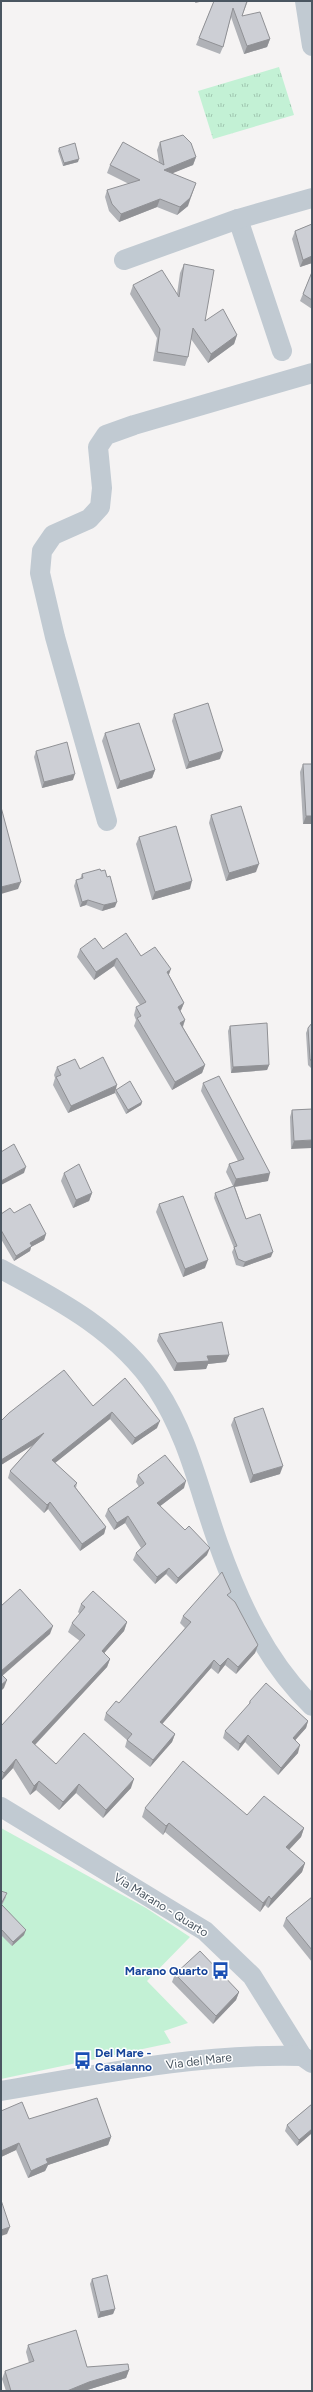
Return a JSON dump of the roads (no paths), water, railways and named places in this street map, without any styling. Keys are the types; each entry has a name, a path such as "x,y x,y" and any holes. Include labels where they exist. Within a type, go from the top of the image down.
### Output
{"street":[{"path":"305,1 312,46"},
{"path":"124,260 238,219 312,198"},
{"path":"238,219 282,351"},
{"path":"107,821 53,630 40,573 42,550 53,535 89,519 100,507 102,488 98,447 106,435 134,424 312,373"},
{"path":"1,1269 78,1312 113,1338 156,1387 173,1414 186,1442 218,1544 254,1628 272,1660 312,1706"},
{"name":"Via Marano - Quarto","path":"1,1807 205,1930 252,1976 307,2060"},
{"name":"Via del Mare","path":"1,2091 210,2059 266,2055 307,2060"}],"place":[{"name":"Marano Quarto","path":"221,1971"},
{"name":"Del Mare - Casalanno","path":"82,2060"}]}
